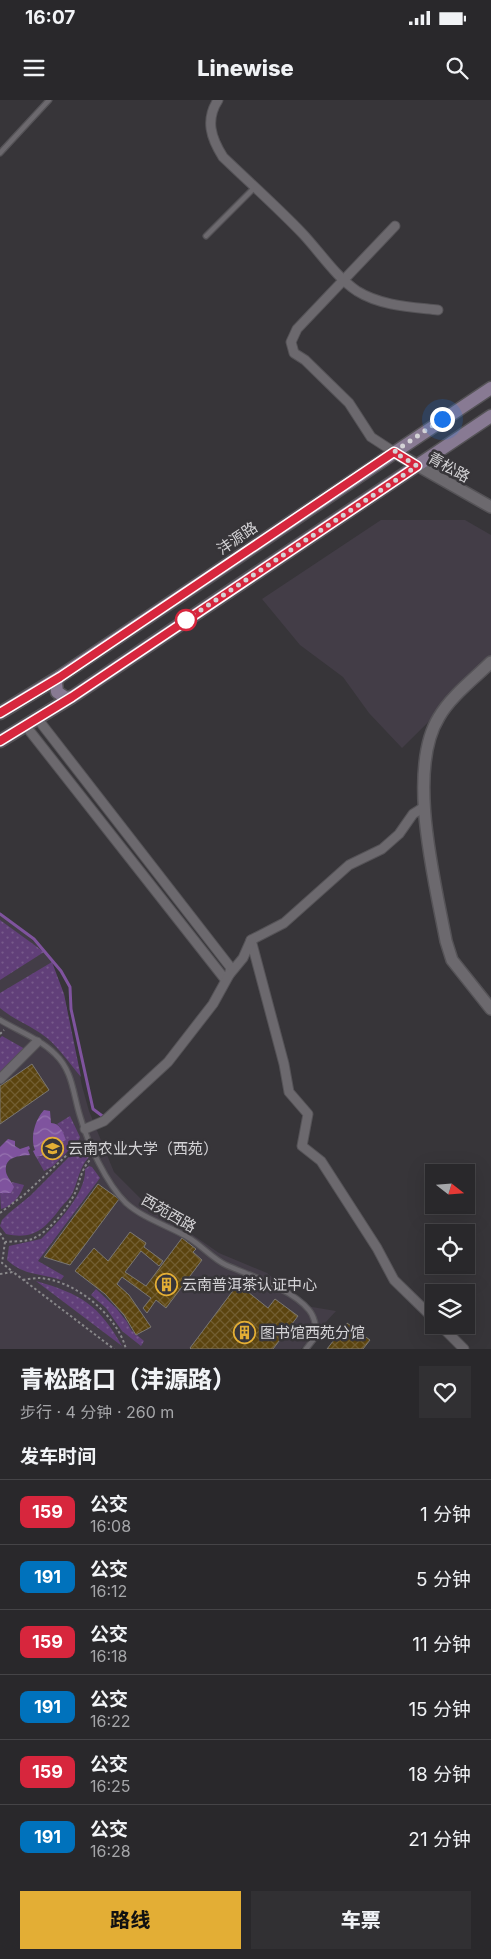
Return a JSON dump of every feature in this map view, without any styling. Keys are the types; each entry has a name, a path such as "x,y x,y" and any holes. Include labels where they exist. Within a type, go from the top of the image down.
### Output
{"main road":[{"name":"沣源路","path":"0,713 60,677 491,388"},
{"path":"0,741 72,697 491,416"},
{"path":"60,677 56,682 57,692 66,698 72,697"},
{"path":"18,702 25,700 34,705 35,716 31,721"}],"street":[{"path":"218,100 210,117 210,128 214,142 223,157 302,233 345,280 357,291 372,298 392,304 438,310"},
{"path":"394,452 371,437 349,403 305,360 294,353 291,342 297,329 395,226"},
{"name":"青松路","path":"394,452 491,506"},
{"path":"491,662 450,702 438,717 431,736 425,765 424,807 446,941 452,960 491,1009"},
{"path":"31,721 224,978 229,975"},
{"path":"31,721 230,968 229,975"},
{"path":"86,1132 104,1121 168,1062 213,1004 229,975 243,958 251,940 284,923 349,865 382,849 399,834 412,814 424,807"},
{"path":"251,940 284,1064 289,1092 308,1114 302,1146 321,1161 377,1248 394,1280 425,1310"},
{"path":"0,1078 37,1042"},
{"path":"449,1334 464,1349"}],"lane":[{"path":"0,153 49,100"},
{"path":"206,236 255,187"},
{"name":"西苑西路","path":"0,1020 55,1054 68,1072 74,1085 76,1103 97,1157 112,1185 126,1203 189,1238 224,1264 268,1282 298,1300 310,1311 316,1325 317,1335 306,1349"}],"path":[{"path":"0,1214 53,1169 86,1132"},
{"path":"5,1242 32,1239 45,1231 74,1195 84,1166 89,1160 97,1157"},
{"path":"0,1233 5,1242 2,1263 114,1349"},
{"path":"0,1274 12,1272"},
{"path":"23,1280 39,1278 59,1283 80,1292 109,1317 118,1330 126,1349"}],"shaded area":[{"path":"381,520 465,520 491,535 491,660 402,748 369,713 343,677 300,645 262,599"},
{"name":"云南农业大学（西苑）","path":"0,912 45,951 50,959 64,994 82,1086 89,1111 114,1172 141,1199 219,1253 267,1273 306,1306 336,1311 301,1349 0,1349"},
{"path":"0,920 44,952 0,980"},
{"path":"52,962 64,994 81,1077 47,1038 0,1008 0,993"},
{"path":"2,1036 25,1049 0,1073 0,1038"},
{"path":"70,1116 80,1137 79,1140 53,1166 44,1171 36,1157 46,1156 57,1144 66,1140 57,1124"},
{"path":"84,1142 92,1154 82,1167 72,1195 48,1223 37,1232 23,1236 6,1234 0,1226 2,1220 30,1196"},
{"path":"89,1166 92,1167 100,1178 38,1261 64,1276 61,1280 26,1272 13,1265 7,1260 9,1246 41,1239 59,1221 72,1204 82,1186 85,1169"},
{"path":"12,1182 24,1185 23,1189 12,1203 1,1209 0,1193 11,1193"},
{"path":"36,1281 77,1296 87,1303 105,1320 122,1346"},
{"path":"96,1289 116,1308 131,1330 144,1341 141,1346 122,1331 106,1308 91,1295"}],"water":[{"path":"44,1110 50,1111 51,1123 59,1126 66,1140 57,1144 51,1154 36,1157 33,1151 35,1150 33,1134"},
{"path":"8,1139 15,1141 15,1146 20,1149 29,1146 30,1155 13,1158 7,1163 7,1176 14,1187 11,1193 0,1193 0,1147"}],"building":[{"path":"32,1064 49,1090 0,1124 0,1086"},
{"path":"98,1184 119,1199 70,1265 44,1257"},
{"name":"云南普洱茶认证中心","path":"130,1232 146,1243 144,1247 163,1261 159,1266 141,1251 125,1272 146,1286 182,1238 196,1249 193,1252 202,1260 166,1308 156,1300 147,1313 143,1308 151,1298 122,1277 117,1284 129,1295 151,1327 136,1335 124,1315 105,1294 75,1271 94,1248 108,1261"},
{"name":"图书馆西苑分馆","path":"238,1284 268,1308 275,1299 298,1316 273,1349 191,1349 190,1348"},
{"path":"347,1323 370,1340 363,1349 327,1349"}],"waterway":[{"path":"0,914 34,939 61,971 70,987 71,1009 93,1109 105,1118"}],"bus line":[{"name":"159","path":"0,713 60,677 115,638 394,452 417,466 72,697 0,741"}],"place":[{"name":"云南农业大学（西苑）","path":"52,1148"},
{"name":"云南普洱茶认证中心","path":"166,1284"},
{"name":"图书馆西苑分馆","path":"244,1332"}],"route":[{"path":"186,620 240,586 417,466 394,452 442,419"}]}
